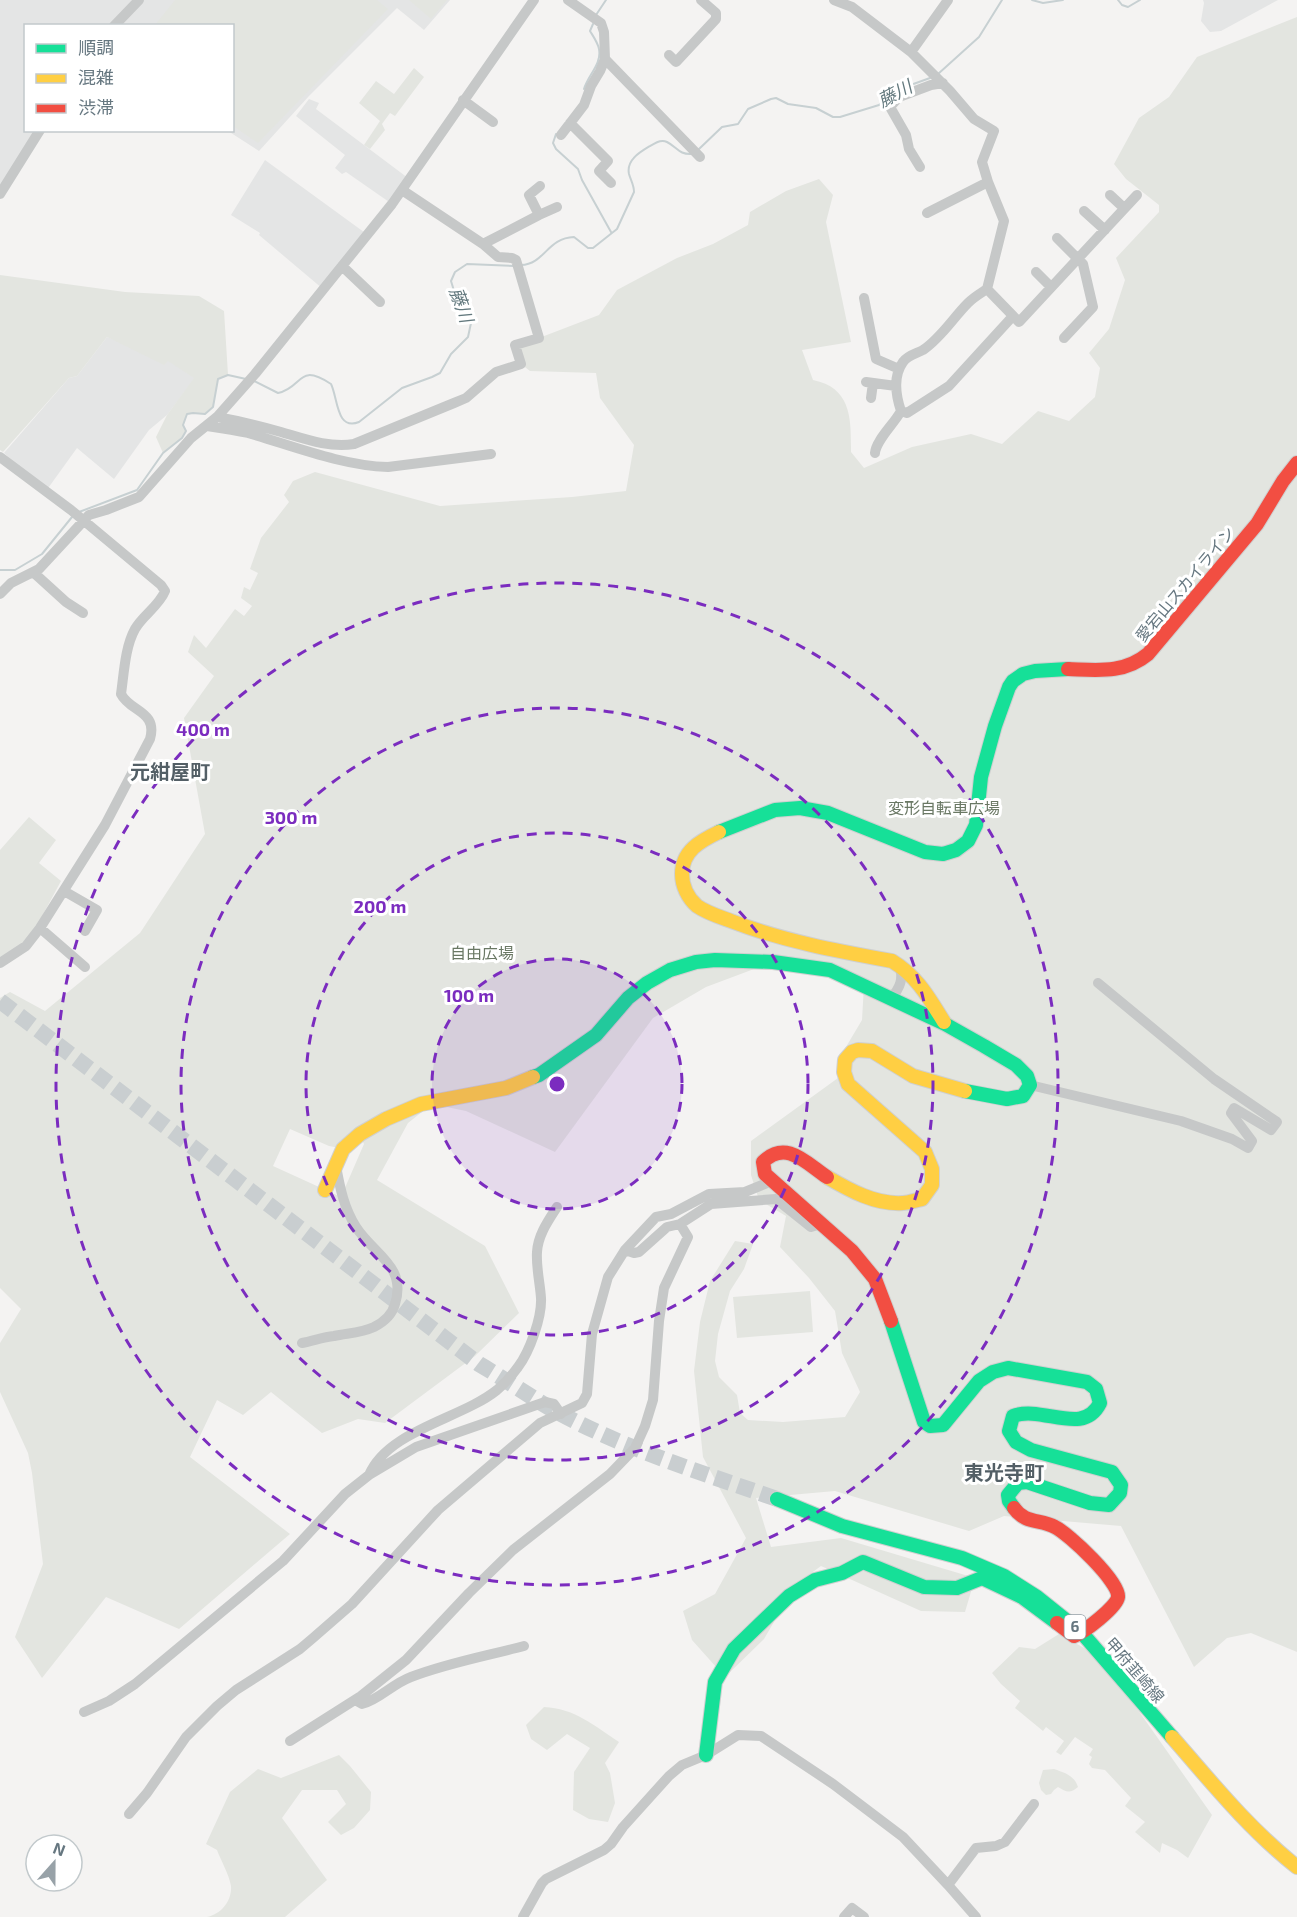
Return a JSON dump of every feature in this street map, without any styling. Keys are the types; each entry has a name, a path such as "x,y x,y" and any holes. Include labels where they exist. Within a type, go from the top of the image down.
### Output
{"street":[{"path":"116,24 139,0"},
{"path":"0,594 11,583 39,569 82,519 139,497 190,438 217,417 255,374 402,190 534,0"},
{"path":"561,135 584,105 605,59 604,32 601,23 568,0"},
{"path":"669,55 676,62 716,19 716,13 701,0"},
{"path":"834,0 852,7 912,52 974,119 994,131 982,162 1004,221 987,289 970,301 935,340 904,360 899,369 896,386 901,411 876,445 875,453"},
{"path":"912,52 948,0"},
{"path":"605,59 699,156"},
{"path":"920,167 890,107 899,97 941,82"},
{"path":"463,100 493,122"},
{"path":"570,123 608,161 599,171 611,183"},
{"path":"0,194 39,132"},
{"path":"927,213 988,182"},
{"path":"539,215 529,195 540,186"},
{"path":"217,417 245,422 322,443 341,446 354,444 454,404 465,398 496,372 521,364 515,345 539,338 518,265 512,258 498,257 483,244 402,190"},
{"path":"1110,195 1124,208"},
{"path":"987,289 1019,322 1137,195"},
{"path":"483,244 556,207"},
{"path":"1084,211 1105,230"},
{"path":"1057,238 1083,264 1093,307 1064,338"},
{"path":"342,266 380,302"},
{"path":"1036,272 1051,287"},
{"path":"864,298 876,359 899,369"},
{"path":"901,411 907,413 949,386 1013,316"},
{"path":"871,398 870,382 896,386"},
{"path":"207,426 245,432 374,467 491,454"},
{"path":"0,457 71,510 161,585 165,591 162,598 136,627 130,644 121,694 123,699 148,718 152,732 150,739 105,825 40,928 26,946 0,963"},
{"name":"愛宕山スカイライン","path":"1030,1085 1027,1076 1016,1065 945,1024 915,976 900,965 892,961 786,940 713,914 696,904 682,884 682,864 694,846 706,839 773,810 786,808 812,808 828,813 932,854 952,852 962,846 972,836 977,823 980,779 1012,681 1024,674 1039,670 1113,669 1127,667 1138,662 1148,654 1257,524 1283,481 1297,463"},
{"path":"33,572 66,602 83,613"},
{"path":"64,891 97,910 85,931"},
{"path":"40,928 85,967"},
{"path":"326,1190 343,1149 360,1134 421,1104 506,1088 539,1075 596,1035 628,998 648,983 670,970 696,962 715,960 773,962 830,970 945,1024"},
{"path":"891,998 897,991 902,978 900,965"},
{"path":"706,1755 715,1682 734,1649 789,1596 815,1580 842,1573 863,1562 924,1587 957,1588 982,1578 1022,1597 1074,1636 1082,1633 1113,1608 1118,1598 1117,1589 1090,1556 1062,1531 1027,1520 1018,1514 1009,1502 1008,1495 1018,1483 1027,1482 1090,1503 1109,1505 1116,1500 1120,1493 1119,1479 1112,1472 1021,1446 1009,1431 1013,1416 1018,1412 1026,1411 1060,1418 1084,1419 1093,1415 1100,1403 1096,1389 1087,1382 1008,1368 980,1381 943,1425 931,1427 926,1425 875,1279 852,1251 765,1174 763,1162 768,1156 781,1150 790,1152 838,1185 867,1198 901,1204 922,1199 932,1185 932,1169 925,1152 848,1084 844,1076 843,1066 850,1053 857,1050 868,1050 882,1056 911,1076 1008,1100 1023,1096 1030,1085 1180,1120 1232,1139 1248,1148 1252,1141 1231,1113 1234,1108 1271,1130 1276,1122 1214,1079 1098,983"},
{"path":"302,1343 373,1328 387,1319 393,1311 397,1298 399,1284 394,1270 357,1230 341,1197 336,1166"},
{"path":"129,1814 147,1793 186,1737 217,1706 236,1690 300,1649 352,1604 438,1510 540,1423 582,1403 587,1394 592,1334 608,1277 625,1250 656,1217 671,1214 709,1194 745,1192 772,1180"},
{"path":"625,1250 634,1253 639,1251 667,1227 680,1224 711,1203 776,1199 811,1227 821,1224"},
{"path":"369,1475 374,1463 398,1442 478,1402 497,1390 519,1366 537,1327 541,1301 537,1252 541,1232 557,1206"},
{"path":"290,1742 355,1700 406,1660 468,1593 513,1550 610,1474 635,1448 653,1400 664,1288 688,1237 680,1224"},
{"path":"84,1712 109,1701 135,1683 283,1562 345,1494 369,1475 416,1447 545,1402 554,1404 561,1414"},
{"name":"甲府韮崎線","path":"777,1499 842,1526 943,1552 1004,1576 1038,1597 1082,1633 1243,1819 1297,1868"},
{"path":"355,1700 362,1704 372,1702 388,1688 407,1678 524,1647"},
{"path":"523,1917 546,1879 604,1850 612,1844 623,1827 669,1776 682,1765 706,1755 738,1735 761,1736 832,1784 896,1832 976,1917"},
{"path":"948,1885 976,1848 996,1846 1005,1842 1034,1804"},
{"path":"844,1917 852,1908 864,1917"}],"shaded area":[{"path":"0,0 450,0 424,30 397,8 309,96 259,151 230,132 234,132 234,24 24,24 24,132 35,132 0,188"},
{"path":"1203,0 1278,0 1221,31 1210,32 1201,21"},
{"path":"309,99 319,103 316,109 408,178 392,204 346,172 342,174 335,168 345,155 296,116"},
{"path":"265,160 368,235 323,289 259,235 260,233 231,215"},
{"path":"107,337 168,360 195,378 167,415 149,430 114,479 77,448 46,491 4,453 69,378 77,376"}],"green space":[{"path":"175,0 377,0 388,9 258,143 234,127 234,24 156,24"},
{"path":"409,0 447,0 431,19"},
{"path":"1297,17 1297,1652 1251,1633 1227,1638 1194,1667 1121,1526 1004,1516 969,1531 835,1491 756,1498 771,1547 841,1538 975,1578 965,1612 921,1611 821,1566 789,1596 764,1639 725,1677 692,1640 683,1611 715,1594 746,1538 703,1457 694,1371 700,1322 710,1281 735,1241 753,1244 744,1269 730,1291 718,1334 715,1361 719,1377 737,1395 740,1413 748,1420 783,1422 845,1417 860,1392 842,1353 835,1311 780,1247 786,1216 759,1200 751,1175 751,1141 838,1078 837,1062 862,1020 864,985 773,962 706,987 653,1018 555,1152 466,1111 432,1104 408,1123 377,1180 485,1246 519,1313 475,1356 385,1423 358,1419 322,1433 271,1392 243,1415 217,1400 190,1457 290,1534 179,1629 106,1597 42,1678 15,1637 43,1564 28,1453 0,1392 0,1343 21,1309 0,1288 0,998 10,992 45,1011 140,933 205,834 184,718 214,676 188,652 194,635 206,648 235,609 244,616 252,606 241,598 244,587 250,590 258,573 250,569 261,538 289,502 284,495 293,481 315,472 440,506 626,491 634,445 600,398 596,373 530,371 521,364 515,345 599,315 617,290 677,258 713,244 748,225 750,212 786,191 819,179 833,195 826,222 851,342 802,350 813,380 835,390 847,407 851,428 851,452 864,468 912,447 971,434 1002,444 1038,411 1069,421 1095,397 1100,368 1089,353 1109,329 1125,280 1116,258 1159,212 1159,205 1126,179 1114,164 1139,118 1169,97 1197,57","holes":["290,1129 329,1146 340,1148 360,1135 364,1144 341,1197 273,1166"]},
{"path":"414,68 424,77 395,116 390,113 382,124 385,130 370,149 364,145 380,121 359,103 376,81 394,94"},
{"path":"0,275 125,292 199,296 224,311 228,375 218,379 213,407 205,414 187,414 183,425 186,431 182,438 163,453 156,437 167,415 194,378 168,361 164,365 107,337 77,376 69,378 3,452 0,450"},
{"path":"29,817 56,840 39,863 61,881 26,946 0,963 0,850"},
{"path":"810,1291 813,1332 737,1338 733,1297"},
{"path":"1059,1634 1086,1649 1126,1693 1212,1815 1188,1858 1162,1843 1160,1853 1135,1832 1145,1822 1125,1806 1131,1798 1105,1770 1092,1768 1089,1764 1092,1757 1089,1755 1093,1749 1075,1737 1061,1755 1056,1752 1064,1741 1046,1727 1043,1731 1015,1708 1020,1701 992,1673 1019,1647 1035,1649"},
{"path":"544,1707 575,1714 619,1742 605,1763 610,1773 615,1803 608,1822 589,1819 573,1810 574,1772 590,1748 567,1734 547,1750 531,1739 526,1725"},
{"path":"339,1755 371,1792 370,1810 354,1828 341,1835 328,1822 346,1804 337,1790 302,1790 282,1818 327,1880 285,1917 207,1917 217,1913 225,1906 231,1892 229,1877 217,1850 206,1844 230,1792 258,1769 281,1778"},
{"path":"1054,1769 1072,1777 1078,1787 1068,1792 1058,1787 1051,1794 1046,1795 1039,1783 1043,1770"}],"waterway":[{"path":"596,15 606,0"},
{"name":"藤川","path":"938,74 979,37 1002,0"},
{"name":"藤川","path":"1032,0 1043,3 1063,0"},
{"name":"藤川","path":"1118,0 1122,5 1128,7 1140,0"},
{"path":"584,89 597,65 599,54 598,44 590,31 593,24"},
{"name":"藤川","path":"699,149 722,127 738,124 748,109 771,99 776,98 788,104 816,108 833,117 840,117 879,105 894,91 930,78"},
{"path":"556,134 553,143 556,149 578,169 611,232"},
{"name":"藤川","path":"521,265 536,260 565,238 574,237 588,248 593,248 617,229 634,192 629,174 630,165 642,151 663,141 681,152 692,154"},
{"name":"藤川","path":"254,381 278,393 306,376 312,375 320,378 331,384 342,418 351,424 359,422 402,388 440,373 451,354 468,337 471,323 455,294 451,281 455,272 467,264 515,266"},
{"name":"藤川","path":"79,512 137,490 163,453 182,438 186,431 183,425 187,414 205,414 213,407 218,379 228,375 246,379"},
{"name":"藤川","path":"0,570 15,570 42,554 72,517"}],"tunnel":[{"path":"0,1001 479,1364 550,1408 605,1435 661,1458 777,1499"}],"traffic: fast":[{"path":"719,832 775,810 800,808 828,813 925,852 943,854 956,850 968,841 976,825 981,777 1009,687 1023,674 1068,669"},
{"path":"533,1077 596,1035 628,998 647,983 670,970 696,962 715,960 773,962 830,970 945,1024 984,1046 1016,1065 1027,1076 1030,1085 1023,1096 1007,1099 965,1091"},
{"path":"891,1321 924,1422 930,1426 943,1425 979,1381 993,1372 1008,1368 1087,1382 1096,1389 1100,1403 1093,1413 1083,1418 1061,1418 1037,1414 1013,1416 1009,1431 1016,1442 1031,1450 1112,1472 1121,1485 1120,1493 1109,1505 1090,1503 1027,1482 1018,1483 1008,1495 1014,1508"},
{"path":"777,1499 842,1526 962,1558 1004,1576 1037,1597 1082,1633 1172,1737"},
{"path":"706,1755 715,1682 734,1649 789,1596 815,1580 842,1573 863,1562 924,1587 957,1588 982,1578 1022,1597 1057,1623"}],"traffic: slow":[{"path":"719,832 693,848 685,859 682,874 684,887 697,906 718,916 790,940 892,961 909,973 928,996 944,1022"},
{"path":"827,1177 863,1196 893,1203 922,1199 932,1185 932,1169 925,1152 848,1084 844,1072 845,1060 852,1052 872,1051 913,1076 965,1091"},
{"path":"325,1190 343,1149 360,1134 386,1119 421,1104 506,1088 533,1077"},
{"path":"1172,1737 1247,1821 1297,1867"}],"traffic: jam":[{"path":"1068,669 1120,668 1148,654 1257,524 1283,481 1297,463"},
{"path":"827,1177 804,1160 788,1153 771,1155 763,1162 765,1174 852,1251 875,1279 891,1321"},
{"path":"1014,1508 1023,1517 1062,1531 1103,1570 1116,1590 1118,1597 1112,1607 1079,1634 1074,1636 1057,1623"}],"district":[{"name":"元紺屋町","path":"170,772"},
{"name":"東光寺町","path":"1004,1473"}],"park label":[{"name":"変形自転車広場","path":"944,808"},
{"name":"自由広場","path":"482,953"}]}
